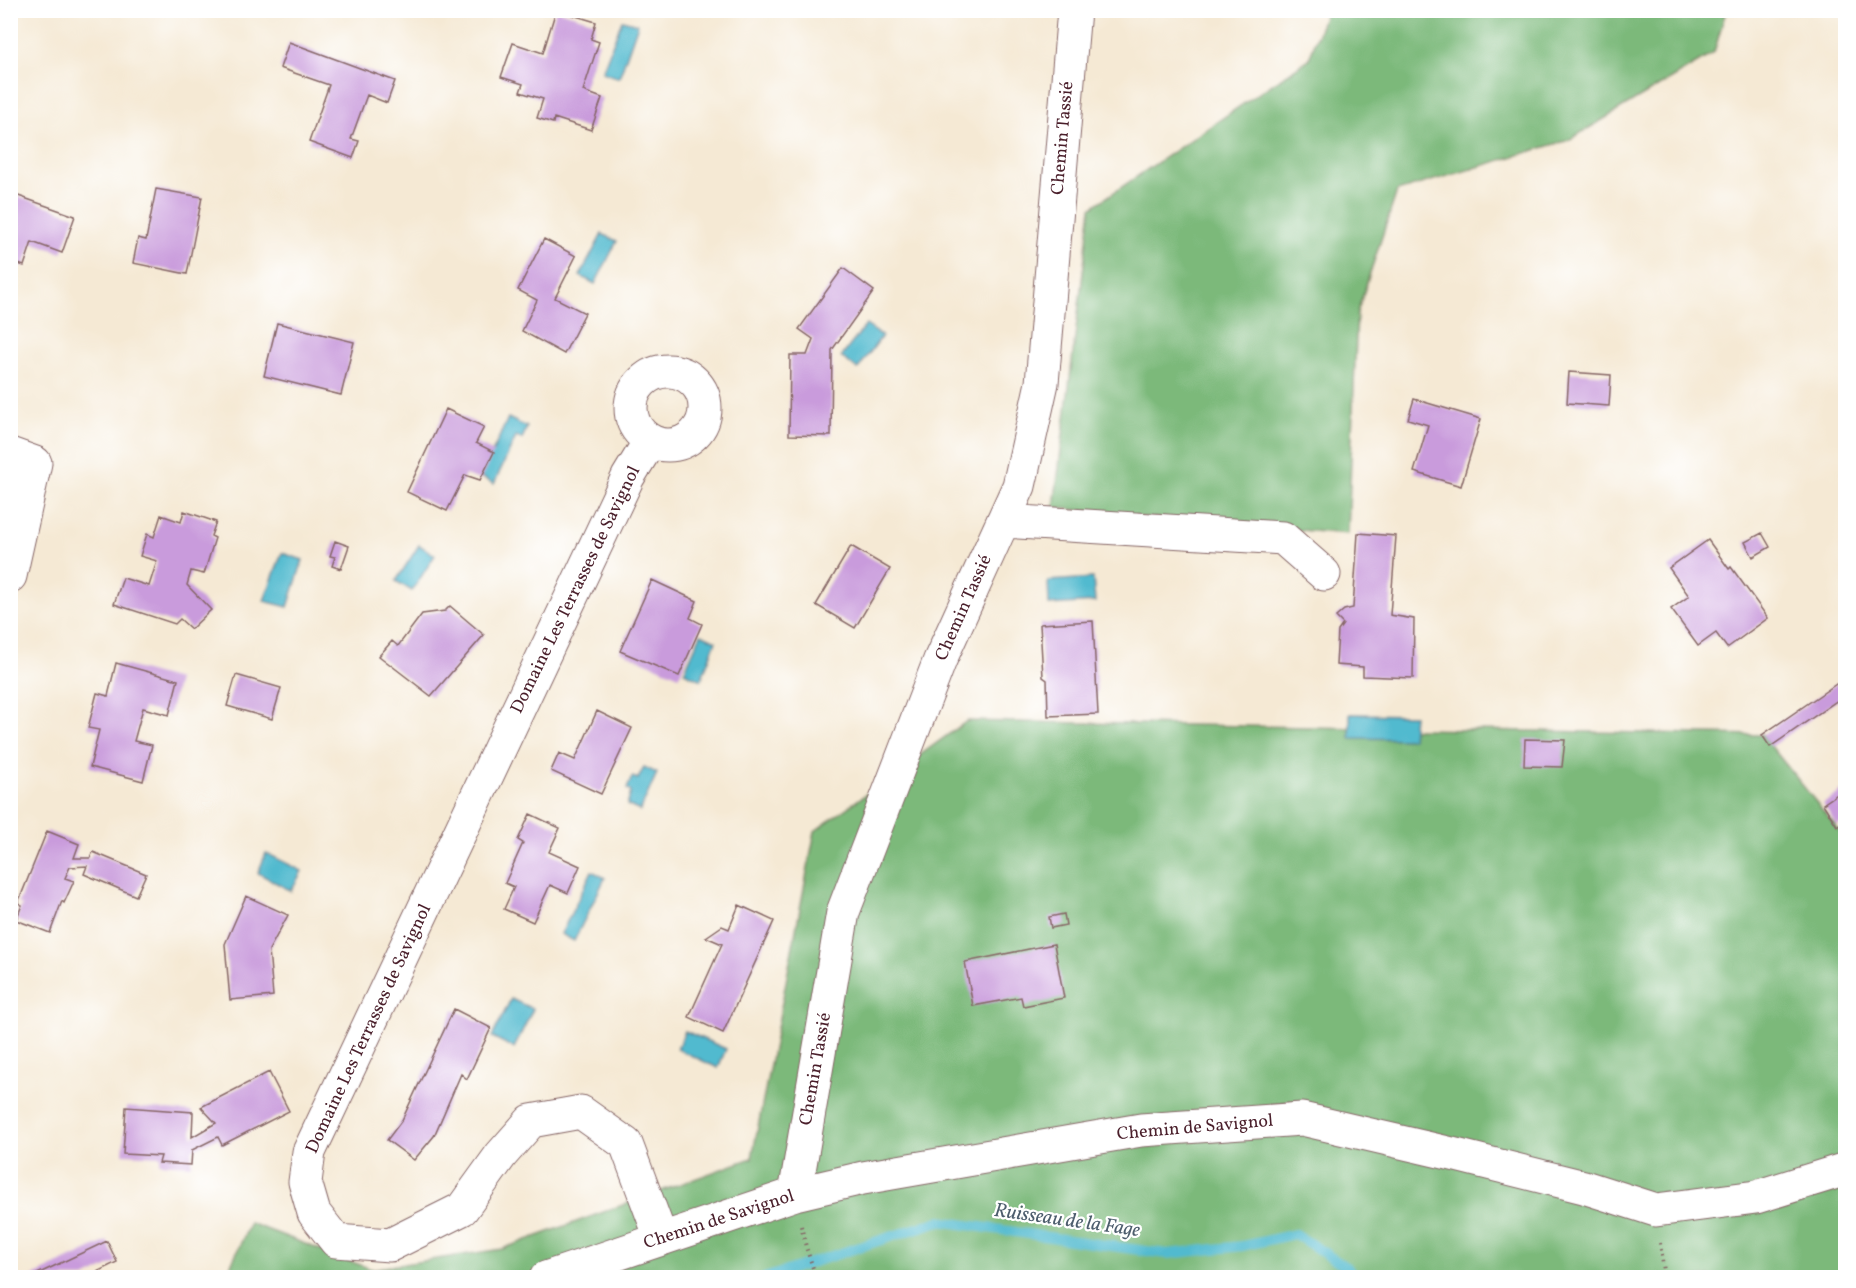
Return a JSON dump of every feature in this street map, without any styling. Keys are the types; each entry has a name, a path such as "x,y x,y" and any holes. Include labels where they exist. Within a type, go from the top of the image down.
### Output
{"street":[{"name":"Chemin Tassié","path":"795,1194 843,912 940,660 1019,486 1042,383 1074,10"},
{"name":"Domaine Les Terrasses de Savignol","path":"650,441 628,477 309,1152 305,1182 314,1212 336,1241 390,1245 462,1209 501,1155 531,1121 581,1112 626,1144 661,1238"},
{"path":"10,454 35,463 10,576"},
{"path":"1003,521 1283,538 1324,574"},
{"name":"Chemin de Savignol","path":"546,1278 795,1194 863,1178 1141,1130 1302,1119 1584,1187 1656,1210 1756,1197 1845,1169"}],"path":[{"path":"806,1247 815,1276"}],"green space":[{"path":"1326,11 1726,11 1714,53 1569,140 1397,191 1357,313 1348,534 1104,514 1054,507 1091,208 1309,59"},
{"path":"967,721 1762,735 1845,838 1845,1277 225,1278 250,1223 371,1269 502,1249 752,1158 815,831"}],"water":[{"path":"622,20 638,24 619,78 602,72"},
{"path":"602,234 617,241 595,284 580,276"},
{"path":"866,325 882,336 858,369 841,357"},
{"path":"508,418 527,427 522,439 516,437 494,484 481,477"},
{"path":"419,545 435,555 412,591 396,581"},
{"path":"282,553 303,560 288,607 264,601"},
{"path":"1093,578 1095,602 1049,605 1048,581"},
{"path":"701,634 716,641 701,680 684,672"},
{"path":"1350,714 1414,715 1412,739 1350,738"},
{"path":"644,767 657,773 640,811 627,805 631,792 627,789 632,777 638,779"},
{"path":"266,853 302,871 291,891 258,873"},
{"path":"592,871 605,878 574,941 561,934"},
{"path":"511,999 533,1009 514,1048 492,1037"},
{"path":"685,1031 726,1049 718,1068 677,1049"}],"building":[{"path":"556,10 596,22 591,39 599,42 583,91 602,98 591,130 554,118 553,123 537,118 543,99 520,92 523,84 501,77 513,43 543,53"},
{"path":"289,42 395,81 387,103 367,95 351,139 359,141 353,158 309,142 329,85 280,68"},
{"path":"156,189 202,197 187,274 133,263 138,238 146,240"},
{"path":"10,193 75,216 62,253 32,242 24,266 10,261"},
{"path":"544,239 576,256 555,298 585,313 564,354 522,331 537,300 518,290"},
{"path":"843,268 874,291 832,350 831,436 789,435 790,355 807,355 813,339 799,329"},
{"path":"277,323 354,342 341,395 264,376"},
{"path":"1569,372 1611,375 1609,406 1567,403"},
{"path":"1414,399 1481,419 1461,486 1414,472 1428,425 1408,419"},
{"path":"446,409 484,427 476,443 494,452 480,480 465,475 447,511 407,492"},
{"path":"184,511 216,522 211,536 215,538 204,574 191,571 187,585 211,610 191,629 180,619 175,624 114,604 123,578 149,586 157,561 140,556 147,534 154,537 161,515 181,522"},
{"path":"1358,533 1396,536 1390,615 1414,619 1413,678 1363,676 1363,667 1336,665 1338,631 1343,624 1336,617 1344,610 1353,608"},
{"path":"1762,533 1770,547 1753,557 1745,542"},
{"path":"1708,540 1768,618 1727,648 1716,633 1698,646 1671,609 1689,596 1669,568"},
{"path":"335,541 349,546 341,569 332,566 335,557 330,556"},
{"path":"851,546 890,569 855,628 816,605"},
{"path":"652,580 697,601 690,618 702,624 679,676 620,651"},
{"path":"450,606 484,635 431,696 379,656 392,641 398,646 422,614 445,611"},
{"path":"1093,621 1098,714 1048,716 1047,680 1043,677 1040,624"},
{"path":"116,663 178,680 169,715 143,708 134,741 152,745 143,781 90,767 99,730 88,728 97,693 108,696"},
{"path":"236,675 281,688 272,719 227,706"},
{"path":"1842,680 1845,685 1845,695 1770,747 1762,735"},
{"path":"597,711 632,728 601,794 551,771 559,753 575,760"},
{"path":"1525,739 1565,740 1562,767 1524,766"},
{"path":"1845,789 1845,820 1837,826 1823,804"},
{"path":"530,814 560,828 549,852 580,866 568,893 550,885 533,922 504,909 514,887 505,883 523,843 518,840"},
{"path":"47,831 79,844 74,858 90,858 93,852 146,874 136,896 84,874 87,866 70,867 65,878 74,881 64,903 62,901 50,933 16,920 22,905 18,903"},
{"path":"246,896 288,915 269,950 273,996 230,1000 225,944"},
{"path":"739,905 774,921 723,1033 689,1017 722,944 706,937 722,926 729,929"},
{"path":"1064,914 1066,925 1051,928 1049,917"},
{"path":"1054,944 1064,998 1023,1006 1021,997 973,1006 965,962"},
{"path":"454,1009 491,1028 467,1079 461,1074 434,1136 414,1160 387,1140 402,1120"},
{"path":"269,1072 289,1111 222,1145 218,1137 192,1150 191,1165 159,1163 161,1156 123,1154 126,1107 193,1112 192,1137 216,1123 201,1107"},
{"path":"107,1241 117,1262 85,1278 29,1278"}],"waterway":[{"name":"Ruisseau de la Fage","path":"765,1278 939,1221 1167,1254 1243,1246 1295,1234 1349,1269 1356,1278"}]}
